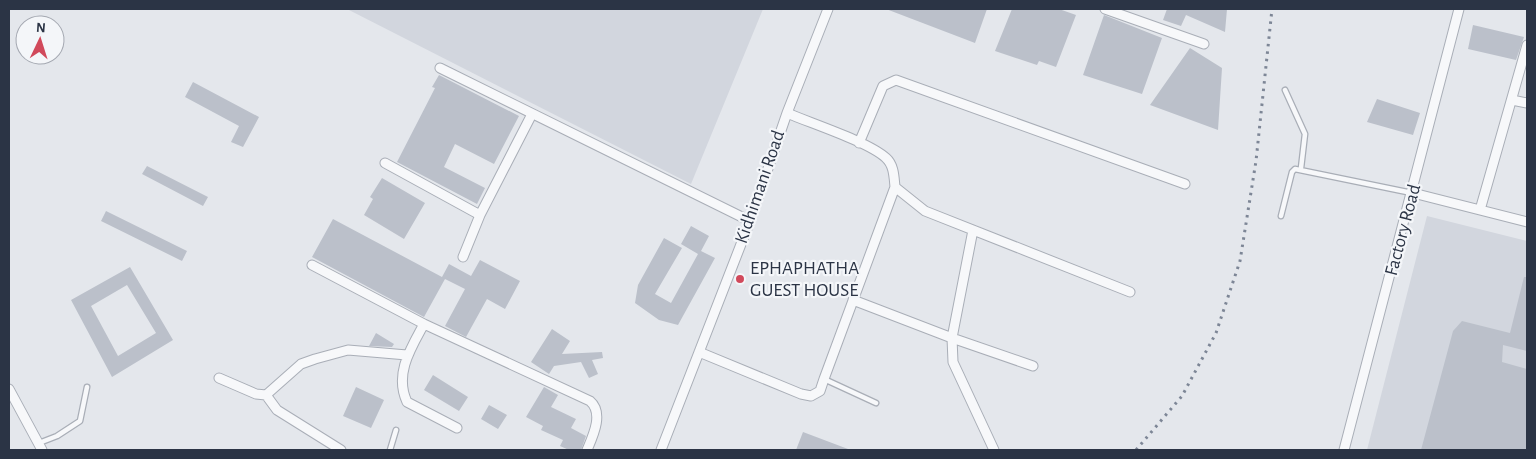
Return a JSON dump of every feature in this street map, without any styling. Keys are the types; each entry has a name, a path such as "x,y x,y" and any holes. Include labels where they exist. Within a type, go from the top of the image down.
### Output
{"street":[{"name":"Kidhimani Road","path":"661,450 750,220 786,113 828,9"},
{"path":"1105,9 1204,44"},
{"name":"Factory Road","path":"1344,450 1413,194 1459,9"},
{"path":"1480,210 1527,45"},
{"path":"440,68 750,220"},
{"path":"859,143 883,86 896,80 1185,184"},
{"path":"1512,100 1527,103"},
{"path":"699,352 801,394 811,396 820,391 894,187 894,172 887,158 874,149 786,113"},
{"path":"463,257 480,215 532,114"},
{"path":"385,164 480,215"},
{"path":"894,187 925,211 1130,292"},
{"path":"1413,194 1527,222"},
{"path":"973,230 952,338 953,362 994,450"},
{"path":"312,265 424,324 590,401 596,407 597,420 595,432 587,450"},
{"path":"853,300 952,338 1033,366"},
{"path":"424,324 407,355 403,387 408,402 457,428"},
{"path":"219,378 256,394 266,395 301,364 315,359 348,350 407,355"},
{"path":"9,389 41,447"},
{"path":"266,395 277,410 341,450"}],"lane":[{"path":"1284,90 1305,134 1301,168"},
{"path":"1281,216 1292,172 1301,168 1413,194"},
{"path":"824,380 876,403"},
{"path":"41,447 80,421 86,387"},
{"path":"390,450 396,430"}],"shaded area":[{"path":"347,9 763,9 691,184"},
{"path":"1427,216 1527,241 1527,450 1367,450"}],"building":[{"path":"886,9 987,9 975,43"},
{"path":"1012,9 1059,9 1076,15 1056,67 1039,61 1037,65 995,51"},
{"path":"1167,9 1227,9 1225,32 1186,15 1181,26 1163,20"},
{"path":"1104,15 1162,38 1142,94 1083,75"},
{"path":"1473,25 1524,37 1516,60 1468,49"},
{"path":"1190,48 1222,68 1218,130 1150,105"},
{"path":"439,75 519,116 494,164 455,144 444,167 485,188 477,204 397,162 435,88 432,87"},
{"path":"193,82 259,117 243,147 231,142 239,126 185,97"},
{"path":"1377,99 1420,113 1413,135 1367,122"},
{"path":"147,166 208,197 203,206 142,174"},
{"path":"382,178 425,203 404,239 364,215 373,199 370,197"},
{"path":"106,211 187,251 182,261 101,221"},
{"path":"333,219 442,277 449,264 471,276 480,260 520,281 505,309 487,299 466,337 445,326 465,289 445,279 424,317 312,257"},
{"path":"691,226 709,236 701,251 715,258 678,325 659,320 635,303 638,285 664,238 682,248 655,294 671,303 698,254 681,244"},
{"path":"130,267 173,340 112,377 71,300","holes":["127,285 156,333 118,356 91,306"]},
{"path":"1524,277 1527,277 1527,351 1503,345 1502,362 1527,369 1527,450 1421,450 1453,331 1462,321 1510,333"},
{"path":"552,329 570,341 562,354 602,352 603,358 592,360 598,374 589,378 581,362 554,366 549,374 531,362"},
{"path":"376,333 394,344 392,347 369,346"},
{"path":"433,375 468,397 459,411 424,390"},
{"path":"356,387 384,400 371,428 343,416"},
{"path":"544,387 558,395 551,407 576,419 571,428 586,436 581,450 569,450 560,446 563,440 541,430 543,426 526,417"},
{"path":"489,405 507,415 498,429 481,419"},
{"path":"803,432 848,449 848,450 796,450"}],"railway":[{"path":"1136,450 1182,396 1216,333 1240,261 1256,161 1272,9"}],"place":[{"name":"EPHAPHATHA GUEST HOUSE","path":"740,279"}]}
